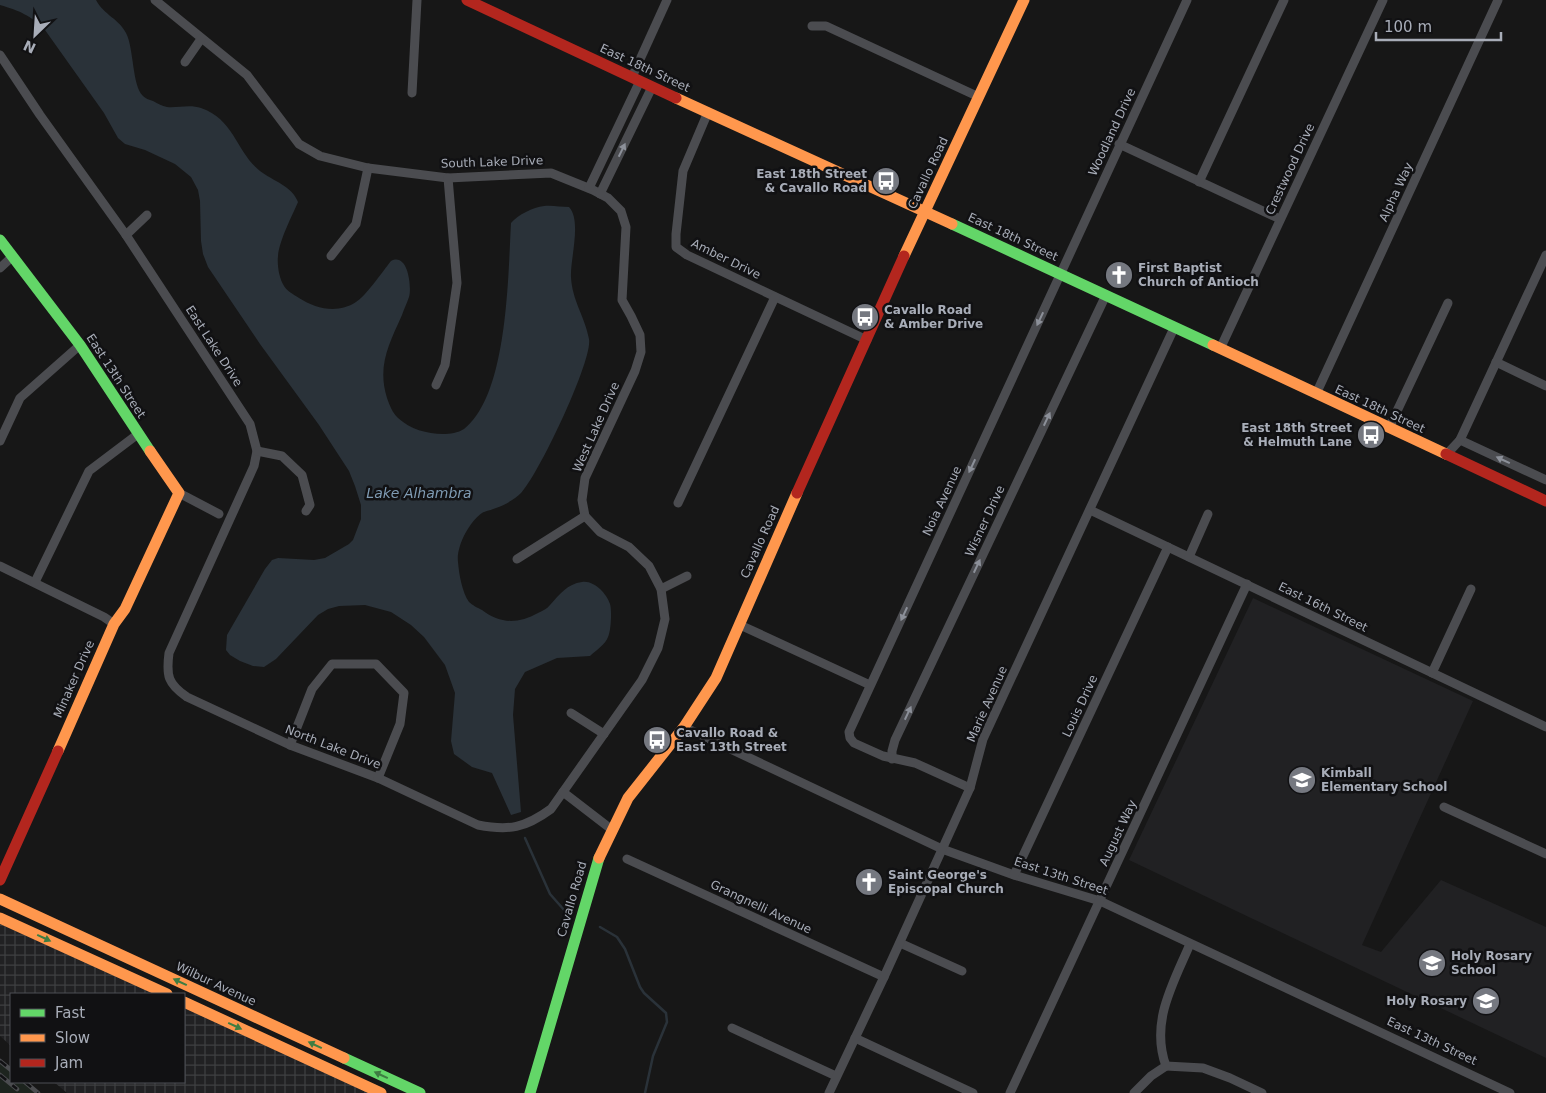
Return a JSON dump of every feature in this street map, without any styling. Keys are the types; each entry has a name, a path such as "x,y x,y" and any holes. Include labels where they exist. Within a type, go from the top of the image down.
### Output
{"main road":[{"name":"East 18th Street","path":"467,0 1106,295 1546,501"},
{"name":"Cavallo Road","path":"530,1093 600,853 628,798 684,727 716,678 772,549 925,212 1024,0"},
{"name":"East 13th Street","path":"0,240 80,345 179,493"},
{"name":"Minaker Drive","path":"0,880 114,624 125,609 179,493"},
{"name":"Wilbur Avenue","path":"0,899 420,1093"},
{"path":"0,918 165,993"},
{"path":"185,1002 382,1093"},
{"path":"201,1010 209,1005 214,1005 229,1012 245,1013"}],"street":[{"name":"South Lake Drive","path":"155,0 247,75 299,144 320,156 368,168 448,178 551,173 594,191"},
{"path":"412,94 417,0"},
{"path":"594,191 667,0"},
{"name":"Woodland Drive","path":"1060,274 1186,0"},
{"path":"1199,182 1284,0"},
{"name":"Crestwood Drive","path":"1220,349 1383,0"},
{"name":"Alpha Way","path":"1316,394 1498,0"},
{"path":"812,26 826,26 979,97"},
{"path":"185,62 201,39"},
{"name":"East Lake Drive","path":"0,54 40,115 126,235 250,424 257,450"},
{"path":"594,191 652,87"},
{"name":"Amber Drive","path":"708,112 683,171 676,247 687,255 867,340"},
{"path":"1119,144 1280,219"},
{"path":"331,256 356,224 368,168"},
{"path":"436,385 445,365 457,283 448,178"},
{"name":"West Lake Drive","path":"585,516 582,500 585,478 635,370 641,352 640,335 622,300 626,227 621,211 608,198 594,191"},
{"path":"126,235 146,215"},
{"path":"1446,455 1460,440 1546,255"},
{"path":"0,268 13,256"},
{"name":"Noia Avenue","path":"892,758 854,743 850,738 849,732 1060,274"},
{"name":"Wisner Drive","path":"892,758 895,740 1106,295"},
{"path":"678,503 775,297"},
{"path":"1389,428 1448,304"},
{"name":"Marie Avenue","path":"829,1093 900,943 970,788 983,740 1174,328"},
{"path":"0,441 20,398 80,345"},
{"path":"1496,362 1546,386"},
{"path":"35,582 89,471 138,434"},
{"path":"1460,440 1546,480"},
{"path":"257,450 282,456 302,475 310,505 306,511"},
{"name":"North Lake Drive","path":"257,450 254,466 169,654 167,667 169,679 175,689 187,698 290,745 378,778 478,824 495,828 526,824 551,809 563,792"},
{"name":"East 13th Street","path":"179,493 219,514"},
{"name":"East 16th Street","path":"1090,510 1546,727"},
{"path":"1189,557 1208,514"},
{"path":"517,559 585,516 600,532 629,547 649,566 661,589 665,619 658,648 642,680 563,792 611,829"},
{"name":"Louis Drive","path":"1014,875 1168,547"},
{"path":"0,566 104,617 114,624"},
{"path":"661,589 687,576"},
{"name":"August Way","path":"1010,1093 1247,584"},
{"path":"1432,673 1471,589"},
{"path":"740,625 870,685"},
{"path":"290,745 312,689 332,664 376,664 404,693 400,724 378,778"},
{"path":"571,713 604,734"},
{"name":"East 13th Street","path":"684,727 942,849 1014,875 1100,901 1510,1093"},
{"path":"892,758 915,763 970,788"},
{"path":"1444,807 1546,854"},
{"name":"Grangnelli Avenue","path":"627,859 884,977"},
{"path":"900,943 962,971"},
{"path":"1166,1066 1162,1054 1160,1029 1162,1015 1190,944"},
{"path":"732,1028 836,1076"},
{"path":"855,1038 973,1093"},
{"path":"1134,1093 1151,1076 1166,1066 1203,1068 1262,1093"}],"shaded area":[{"name":"Kimball Elementary School","path":"1253,598 1473,701 1362,945 1381,952 1441,880 1546,927 1546,1058 1129,860"},
{"path":"0,924 155,993 10,993 10,1045 0,1036"},
{"path":"185,1006 369,1093 67,1093 55,1083 185,1083"},
{"path":"0,1061 10,1069 10,1083 26,1083 38,1093 0,1093"}],"water":[{"name":"Lake Alhambra","path":"0,0 96,0 103,10 126,33 137,84 143,96 167,107 193,106 201,108 221,120 252,163 260,171 287,188 298,202 283,236 278,260 282,283 292,294 313,305 327,309 349,306 360,299 391,261 401,261 408,272 410,292 386,355 383,376 384,386 389,404 396,416 419,430 437,434 457,432 464,429 479,413 489,390 503,333 509,272 511,223 526,212 540,207 569,207 573,213 575,231 571,269 572,285 589,339 588,351 582,370 563,418 529,482 513,500 483,512 472,522 461,542 458,556 461,583 469,602 489,615 502,620 516,621 531,617 547,608 568,587 582,582 591,583 599,588 610,604 611,615 607,640 590,656 557,658 525,672 515,689 513,715 521,812 511,815 492,773 472,767 454,754 451,741 455,693 445,665 424,637 411,625 391,612 365,605 339,606 328,609 318,615 276,659 264,667 253,666 240,661 226,650 227,635 272,560 278,558 314,560 325,558 353,540 361,519 361,505 355,486 349,471 319,425 260,344 208,267 201,241 198,190 191,177 175,164 145,150 125,144 118,138 104,113 45,30 24,14 0,5"}],"waterway":[{"path":"525,838 550,894 565,911"},
{"path":"600,927 617,937 625,949 640,987 666,1013 667,1022 653,1056 645,1093"}],"railway":[{"path":"0,1061 10,1069"},
{"path":"0,1075 17,1089"},
{"path":"26,1083 38,1093"}],"traffic: fast":[{"path":"952,224 1213,345"},
{"path":"0,240 80,345 150,451"},
{"path":"530,1093 599,858"},
{"path":"344,1058 420,1093"}],"traffic: slow":[{"path":"904,256 1024,0"},
{"path":"676,98 952,224"},
{"path":"1213,345 1446,454"},
{"path":"58,751 114,624 125,609 179,493 150,451"},
{"path":"599,858 628,798 684,727 716,678 797,493"},
{"path":"0,899 344,1058"},
{"path":"0,918 165,993"},
{"path":"185,1002 381,1093"}],"traffic: jam":[{"path":"467,0 676,98"},
{"path":"797,493 904,256"},
{"path":"1446,454 1546,501"},
{"path":"0,880 58,751"}],"place":[{"name":"East 18th Street & Cavallo Road","path":"886,181"},
{"name":"First Baptist Church of Antioch","path":"1119,275"},
{"name":"Cavallo Road & Amber Drive","path":"865,317"},
{"name":"East 18th Street & Helmuth Lane","path":"1371,435"},
{"name":"Cavallo Road & East 13th Street","path":"657,740"},
{"name":"Kimball Elementary School","path":"1302,780"},
{"name":"Saint George's Episcopal Church","path":"869,882"},
{"name":"Holy Rosary School","path":"1432,963"},
{"name":"Holy Rosary","path":"1486,1001"}]}
